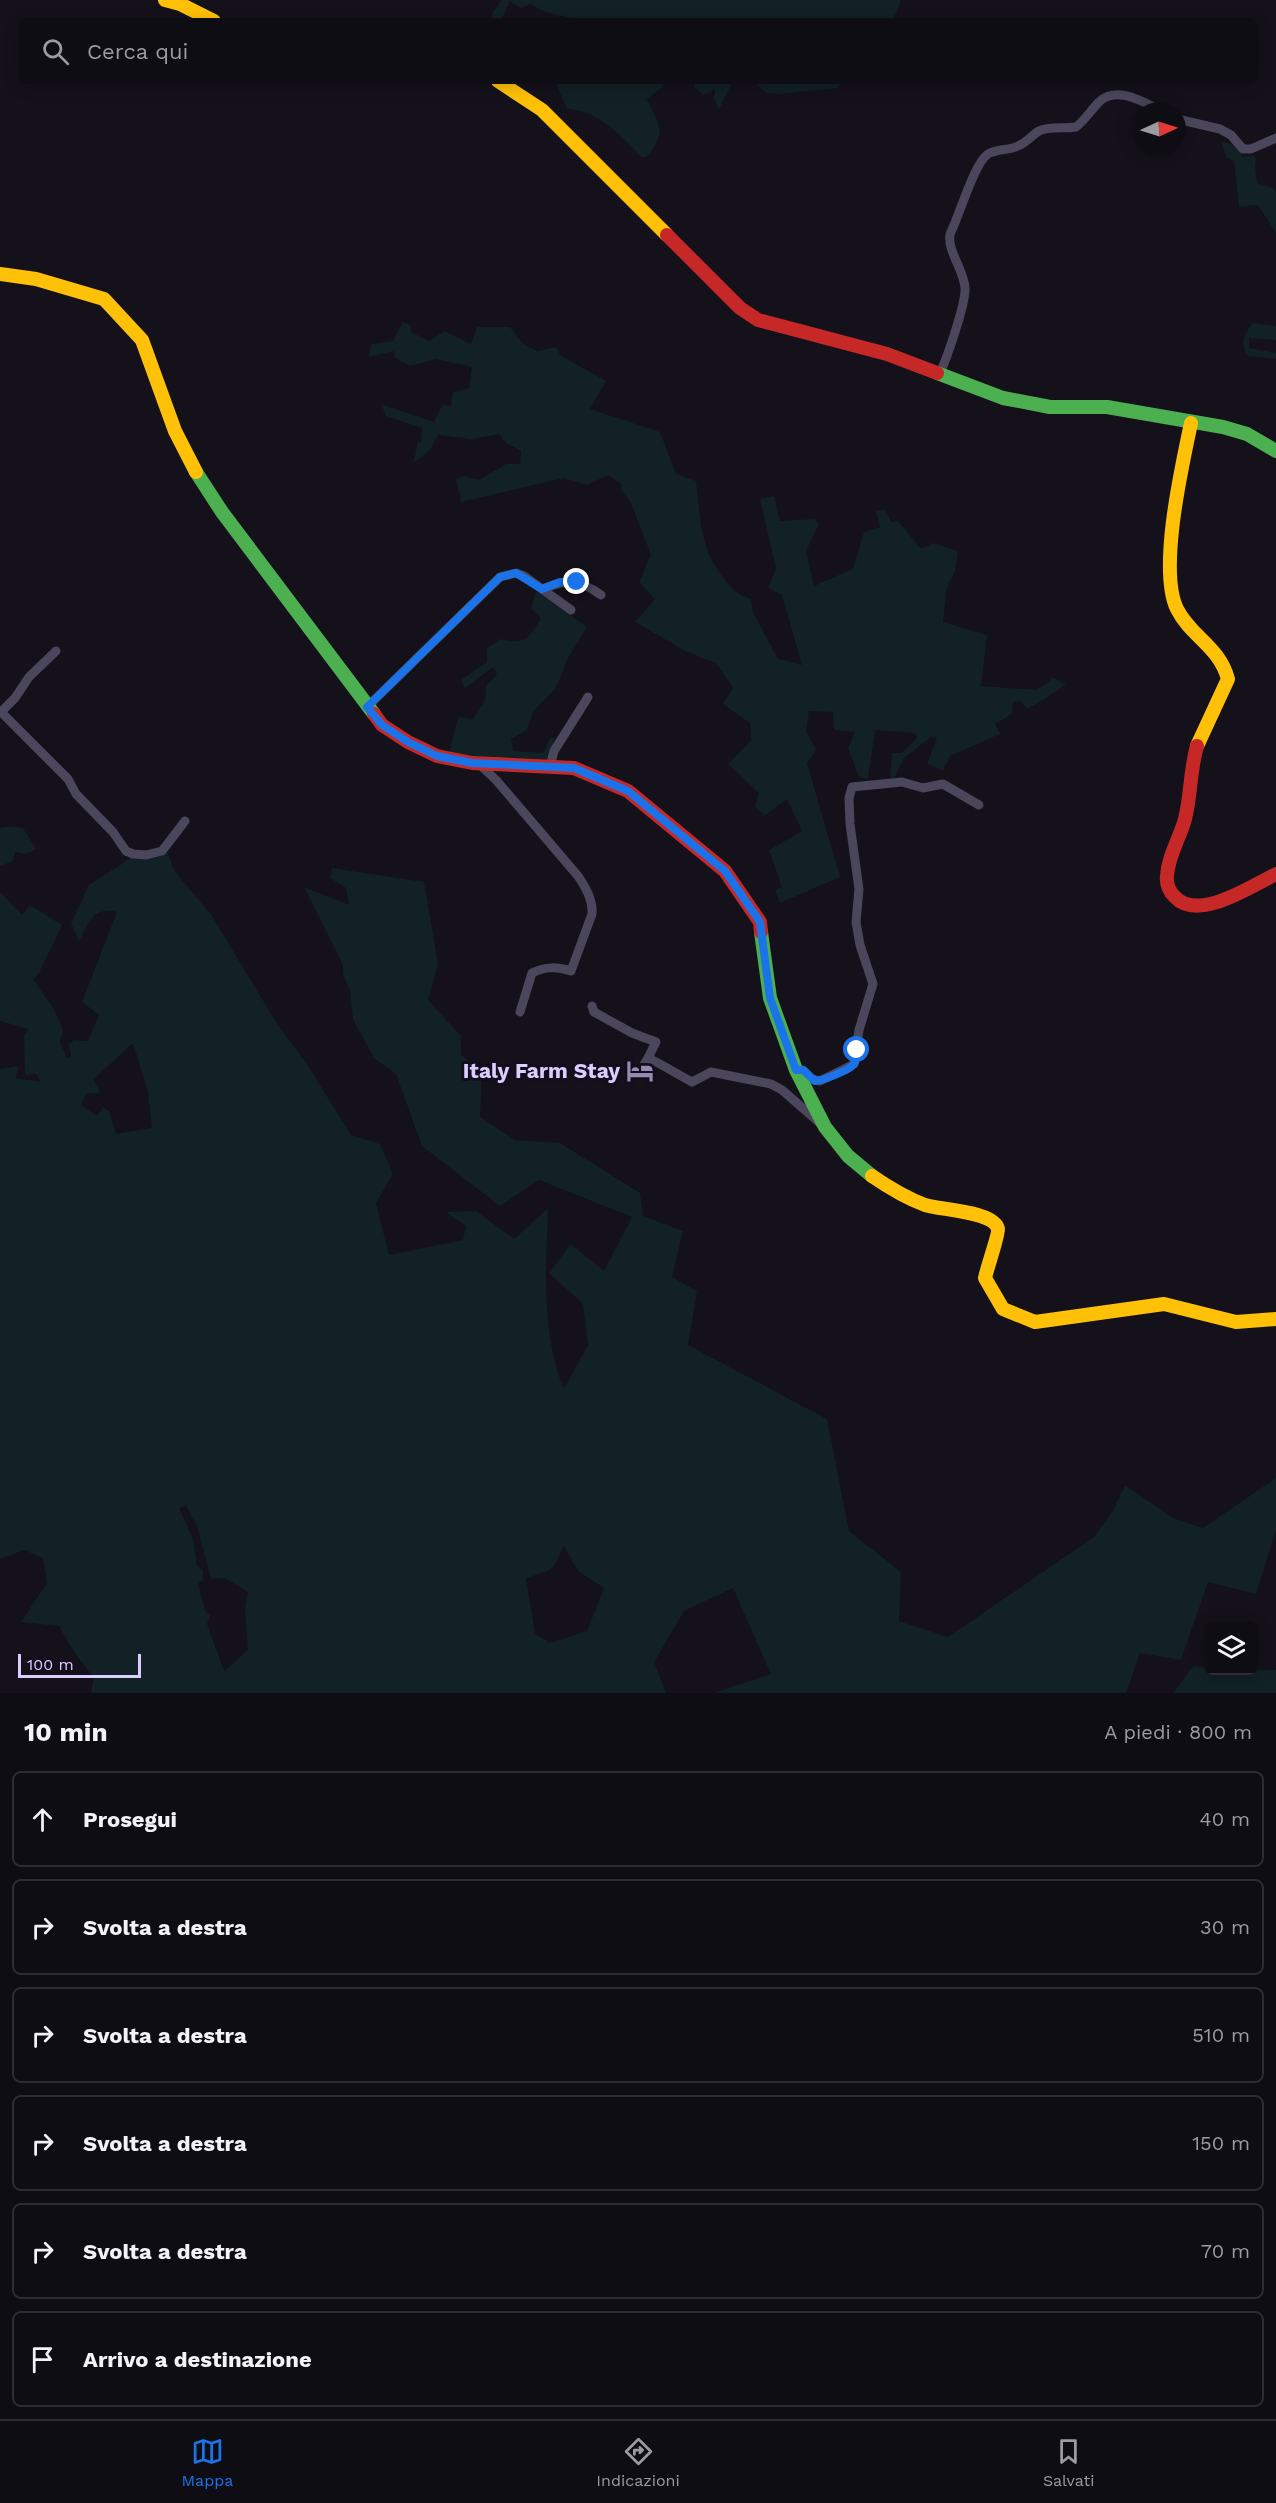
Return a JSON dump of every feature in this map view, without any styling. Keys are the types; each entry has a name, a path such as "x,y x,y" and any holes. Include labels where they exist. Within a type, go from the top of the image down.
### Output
{"street":[{"path":"165,0 180,4 208,18"},
{"path":"503,84 542,110 741,308 758,320 887,354 1003,398 1050,407 1107,407 1223,427 1247,434 1276,451"},
{"path":"940,373 965,289 959,264 949,241 950,234 986,155 1022,144 1038,131 1048,128 1076,127 1099,102 1115,95 1144,102"},
{"path":"1186,121 1220,129 1230,135 1243,149 1251,149 1276,138"},
{"path":"0,274 36,279 104,299 142,340 175,431 196,473 222,512 382,725 408,742 437,756 478,763 574,768 628,791 725,871 760,922 770,998 796,1070 825,1127"},
{"path":"1191,423 1169,560 1171,597 1181,616 1211,646 1226,670 1228,679 1198,745 1185,821 1166,867 1166,878 1176,898 1191,907 1219,902 1276,874"},
{"path":"367,707 500,577 516,573 571,610"},
{"path":"542,589 569,581 586,584 601,596"},
{"path":"56,651 29,676 15,698 1,711 45,759 68,779 76,794 113,832 126,851 146,855 162,851 186,821"},
{"path":"550,767 554,751 588,697"},
{"path":"478,763 496,780 578,876 590,895 593,907 571,972 558,968 542,968 532,973 520,1012"},
{"path":"796,1070 803,1070 811,1079 820,1081 854,1064 859,1030 873,984 860,945 856,922 859,881 850,824 849,798 852,788 902,782 923,788 944,784 979,805"},
{"path":"592,1006 594,1012 632,1033 656,1041 640,1071"},
{"path":"648,1058 669,1067 692,1082 711,1072 748,1078 777,1087 825,1127 854,1161 874,1177 907,1197 928,1206 980,1215 994,1223 998,1229 997,1239 989,1257 985,1278 1003,1309 1035,1322 1164,1304 1236,1322 1276,1319"}],"shaded area":[{"path":"502,0 901,0 894,18 571,18 545,12 530,4 521,8 510,1 502,18 491,18"},
{"path":"556,84 663,84 664,86 647,99 658,122 659,134 648,156 642,158 618,133 599,119 578,110 567,109"},
{"path":"695,84 732,84 719,109 714,99 715,89 703,95 694,87"},
{"path":"757,84 840,84 837,88 778,94 766,93"},
{"path":"1222,142 1232,144 1242,157 1254,156 1257,183 1274,188 1276,233 1258,205 1239,207 1234,161 1226,157"},
{"path":"403,322 410,325 411,332 429,341 445,331 471,344 477,327 510,327 522,343 537,351 557,347 560,355 606,381 590,409 660,432 676,474 696,481 702,531 714,565 734,590 751,599 753,612 778,659 802,665 782,595 768,588 776,569 760,499 774,496 780,521 814,519 819,524 806,551 814,586 853,569 864,532 880,527 876,511 885,509 891,522 898,521 921,549 933,543 958,551 955,571 947,587 943,622 987,635 981,686 1037,690 1053,678 1066,684 1027,709 1021,701 1013,702 1012,714 995,724 1000,734 950,756 943,770 927,764 937,738 931,737 904,758 894,779 890,776 892,753 902,753 917,738 916,733 875,730 868,779 859,777 848,748 855,732 834,730 833,712 809,711 806,731 816,750 807,763 840,877 780,903 775,890 782,887 769,850 802,831 787,799 764,816 755,806 759,793 728,764 751,740 751,724 723,704 733,688 716,663 685,651 635,622 655,599 639,582 651,555 631,503 621,490 621,484 608,475 587,485 564,478 461,502 456,479 464,476 479,480 506,464 520,464 521,451 506,443 499,434 472,439 438,435 430,450 414,463 417,443 421,442 422,428 386,416 381,404 434,422 442,405 451,406 453,392 469,388 472,367 436,359 410,366 395,358 394,351 369,357 371,344 393,341"},
{"path":"1253,323 1276,326 1276,340 1249,338 1249,348 1276,353 1276,359 1248,356 1243,343"},
{"path":"536,591 587,627 568,658 556,688 533,712 527,730 511,739 513,751 543,753 550,738 555,738 547,763 449,754 458,717 473,719 485,701 486,686 497,674 493,667 465,688 461,680 487,662 487,648 500,639 521,641 533,631 541,618 531,608"},
{"path":"13,826 23,828 36,849 25,854 15,852 13,861 0,866 0,828"},
{"path":"167,852 175,872 210,913 278,1025 307,1064 351,1135 380,1144 393,1174 376,1203 389,1255 463,1240 466,1226 446,1212 476,1211 514,1239 548,1208 546,1277 548,1323 557,1368 564,1389 588,1345 583,1304 549,1273 571,1244 604,1271 632,1217 539,1180 500,1206 422,1146 396,1074 374,1058 353,1019 350,991 343,974 343,965 304,887 349,905 346,888 330,878 332,868 424,882 438,964 428,1000 461,1036 461,1055 482,1070 480,1117 515,1140 560,1143 640,1193 643,1216 683,1231 672,1277 697,1291 688,1345 827,1419 849,1531 901,1572 899,1621 948,1637 1094,1537 1113,1511 1125,1485 1173,1518 1203,1528 1276,1478 1276,1530 1256,1594 1208,1582 1181,1660 1140,1653 1126,1693 714,1693 771,1674 733,1588 684,1611 654,1662 666,1693 91,1693 94,1678 74,1652 59,1626 21,1622 47,1583 43,1558 24,1550 0,1559 0,1069 18,1066 16,1078 41,1082 36,1074 25,1075 24,1035 29,1029 0,1021 0,892 22,915 30,905 62,925 39,973 33,979 55,1011 63,1030 60,1042 67,1058 71,1056 69,1044 74,1040 88,1041 99,1015 82,1002 117,912 102,911 97,914 92,918 79,942 71,923 89,885 131,858","holes":["133,1043 148,1092 152,1128 116,1134 109,1111 103,1107 97,1116 81,1105 86,1094 100,1093 94,1079","186,1506 197,1526 211,1579 225,1578 248,1592 245,1608 248,1650 224,1671 207,1624 210,1615 205,1611 198,1584 203,1580 203,1570 197,1566 193,1539 179,1508","564,1546 578,1571 604,1588 587,1631 550,1643 535,1634 526,1578 554,1566"]},
{"path":"1193,1666 1204,1667 1204,1675 1258,1675 1258,1670 1276,1670 1276,1693 1173,1693"}],"traffic: fast":[{"path":"937,373 1003,398 1050,407 1107,407 1223,427 1247,434 1276,451"},
{"path":"196,472 222,512 374,714"},
{"path":"761,932 770,998 796,1070 825,1127 848,1156 872,1176"}],"traffic: slow":[{"path":"165,0 180,4 208,18"},
{"path":"503,84 542,110 667,235"},
{"path":"0,274 36,279 104,299 142,340 175,431 196,472"},
{"path":"1191,423 1182,465 1171,544 1172,592 1183,619 1212,650 1224,668 1228,679 1197,746"},
{"path":"872,1176 897,1192 925,1205 966,1212 987,1218 994,1223 998,1232 985,1278 1003,1309 1035,1322 1164,1304 1236,1322 1276,1319"}],"traffic: jam":[{"path":"667,235 740,308 758,320 887,354 937,373"},
{"path":"374,714 382,725 408,742 437,756 472,763 574,768 628,791 725,871 760,922 761,932"},
{"path":"1197,746 1185,819 1168,869 1167,882 1171,892 1185,904 1197,906 1210,904 1239,893 1276,874"}],"place":[{"name":"Italy Farm Stay","path":"640,1071"}],"route":[{"path":"577,582 560,582 542,589 516,573 500,577 367,707 382,725 408,742 437,756 472,763 574,768 628,791 725,871 760,922 770,998 796,1070 803,1070 815,1081 825,1080 851,1067 857,1057 857,1050"}]}
